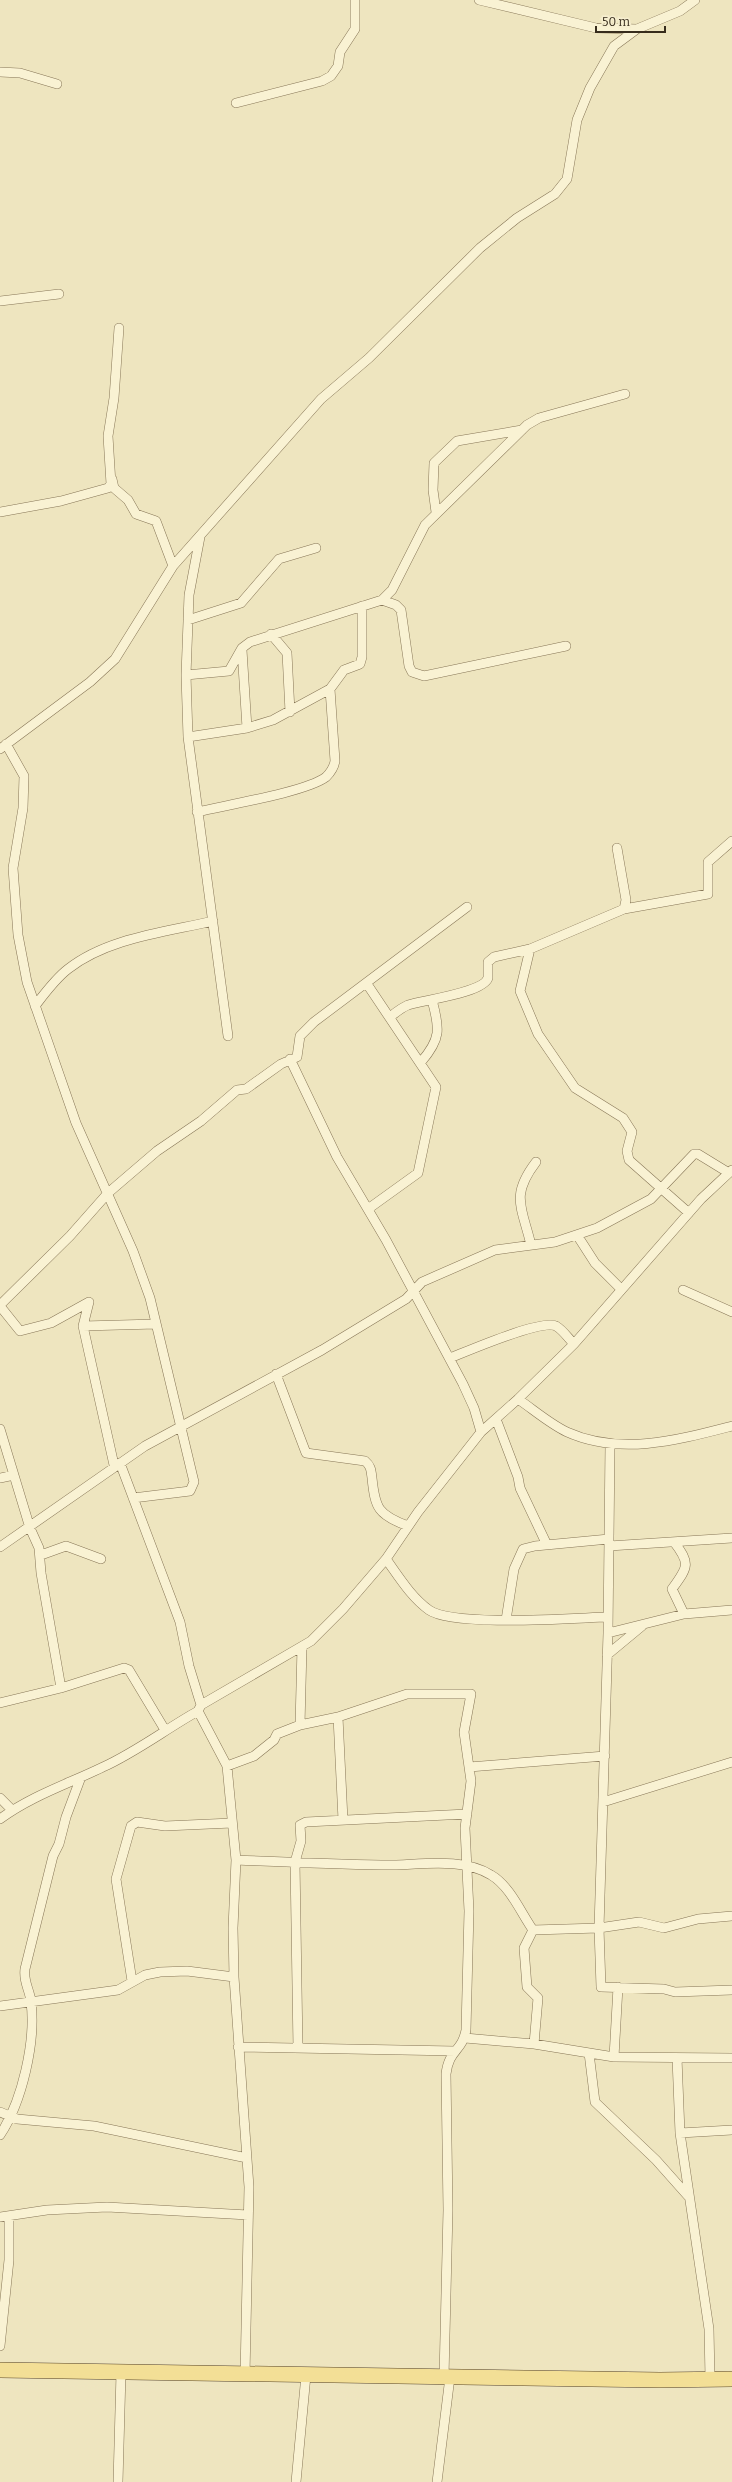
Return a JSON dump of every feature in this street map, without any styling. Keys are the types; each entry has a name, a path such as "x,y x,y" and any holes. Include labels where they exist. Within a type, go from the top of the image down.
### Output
{"main road":[{"path":"0,2370 245,2375 660,2380 710,2378 732,2379"}],"street":[{"path":"236,103 322,81 331,76 338,66 340,52 355,29 355,0"},
{"path":"479,0 596,28 637,29"},
{"path":"133,1498 190,1491 193,1488 194,1482 156,1324 134,1251 76,1123 27,982 20,949 14,906 13,868 23,808 24,776 3,746 90,682 115,659 173,566 200,538 321,399 369,358 480,248 517,218 555,194 567,179 577,120 590,88 614,46 637,29 680,11 695,0"},
{"path":"0,72 20,73 57,84"},
{"path":"0,301 59,294"},
{"path":"119,328 114,398 108,436 114,488 128,500 136,514 154,520 158,523 173,566"},
{"path":"186,675 229,671 242,648 250,642 271,634 382,600 392,590 416,539 436,512 522,430 539,418 625,394"},
{"path":"436,512 433,490 434,463 455,442 522,430"},
{"path":"0,512 61,501 108,488 112,479"},
{"path":"200,538 198,558 189,595 186,675 188,737 228,1036"},
{"path":"188,620 241,603 279,559 316,548"},
{"path":"181,558 198,558"},
{"path":"382,600 396,605 402,610 409,666 412,672 418,675 424,676 566,646"},
{"path":"188,737 247,728 290,712 330,689 344,670 360,664 362,658 362,606"},
{"path":"271,634 288,653 290,712"},
{"path":"242,648 247,728"},
{"path":"197,812 307,786 326,776 334,768 335,761 330,689"},
{"path":"390,1017 409,1005 432,1000 482,985 488,978 488,962 490,959 530,949 624,909 708,894 708,862 732,841"},
{"path":"618,848 626,900 624,909"},
{"path":"245,2375 248,2215 247,2158 234,1977 233,1928 236,1860 227,1766 200,1708 189,1666 180,1622 133,1498 117,1464 83,1326 89,1302 51,1323 20,1331 0,1305 70,1236 108,1193 167,1143 201,1121 236,1090 246,1088 262,1076 290,1059 298,1056 300,1036 314,1022 467,908"},
{"path":"35,1006 61,974 86,957 121,943 213,921"},
{"path":"530,949 520,991 538,1034 575,1088 623,1118 632,1132 627,1151 629,1160 663,1188 689,1213"},
{"path":"367,984 436,1086 421,1166 414,1178 368,1209"},
{"path":"421,1062 433,1048 438,1027 432,1000"},
{"path":"290,1059 337,1158 368,1209 450,1358 474,1408 482,1432"},
{"path":"0,1548 30,1528 117,1464 180,1426 322,1350 406,1299 422,1282 487,1253 555,1242 577,1235 613,1220 651,1199 696,1153 730,1171 689,1213 574,1344 482,1432 408,1526 386,1559 343,1609 302,1647 104,1767 12,1810 0,1820"},
{"path":"531,1245 519,1192 523,1180 536,1162"},
{"path":"577,1235 595,1264 621,1289"},
{"path":"683,1290 732,1312"},
{"path":"83,1326 156,1324"},
{"path":"450,1358 529,1329 549,1325 562,1330 574,1344"},
{"path":"276,1374 306,1453 365,1461 370,1466 377,1506 388,1519 408,1526"},
{"path":"518,1399 566,1431 610,1445 686,1438 732,1426"},
{"path":"496,1419 518,1477 520,1488 547,1545"},
{"path":"0,1429 5,1441 30,1528 40,1555 41,1573 61,1688"},
{"path":"610,1445 608,1633 599,1928 601,1988 618,1987 664,1989 676,1992 732,1990"},
{"path":"0,1478 14,1475"},
{"path":"506,1620 514,1569 519,1554 529,1547 609,1542 674,1542 732,1538"},
{"path":"674,1542 686,1558 686,1570 672,1589 684,1614"},
{"path":"40,1555 66,1546 100,1559"},
{"path":"386,1559 408,1589 430,1611 450,1618 506,1620 608,1617"},
{"path":"608,1633 642,1626 684,1614 732,1610"},
{"path":"607,1655 642,1626"},
{"path":"300,1725 302,1647"},
{"path":"0,1704 61,1688 124,1668 129,1670 165,1730"},
{"path":"227,1766 254,1756 274,1740 277,1734 300,1725 338,1717 407,1694 472,1694 464,1732 469,1767 470,1794 465,1828 467,1866 468,1982 465,2038 449,2058 446,2074 448,2210 447,2377 437,2482"},
{"path":"338,1717 343,1820"},
{"path":"469,1767 605,1756"},
{"path":"603,1802 732,1762"},
{"path":"0,2135 11,2118 30,2053 31,2002 24,1978 25,1969 53,1856 59,1844 66,1817 82,1777"},
{"path":"0,1798 12,1810"},
{"path":"298,2048 295,1862 301,1841 300,1825 306,1822 467,1814"},
{"path":"132,1981 116,1879 131,1826 137,1822 165,1826 232,1823"},
{"path":"236,1860 467,1866 491,1875 500,1882 533,1930"},
{"path":"533,1930 599,1928 639,1922 664,1928 698,1919 732,1916"},
{"path":"533,1930 524,1948 527,1987 538,1998 534,2044"},
{"path":"0,2006 118,1990 145,1975 160,1972 187,1971 234,1977"},
{"path":"614,2057 618,1987"},
{"path":"465,2038 534,2044 614,2057 732,2058"},
{"path":"238,2047 456,2051"},
{"path":"589,2053 595,2102 656,2160 688,2196"},
{"path":"677,2058 680,2133 688,2196 709,2329 710,2378"},
{"path":"0,2112 11,2118 94,2126 247,2158"},
{"path":"680,2133 732,2130"},
{"path":"0,2346 10,2260 5,2216 47,2210 107,2207 248,2215"},
{"path":"118,2482 120,2373"},
{"path":"296,2482 306,2375"}]}
